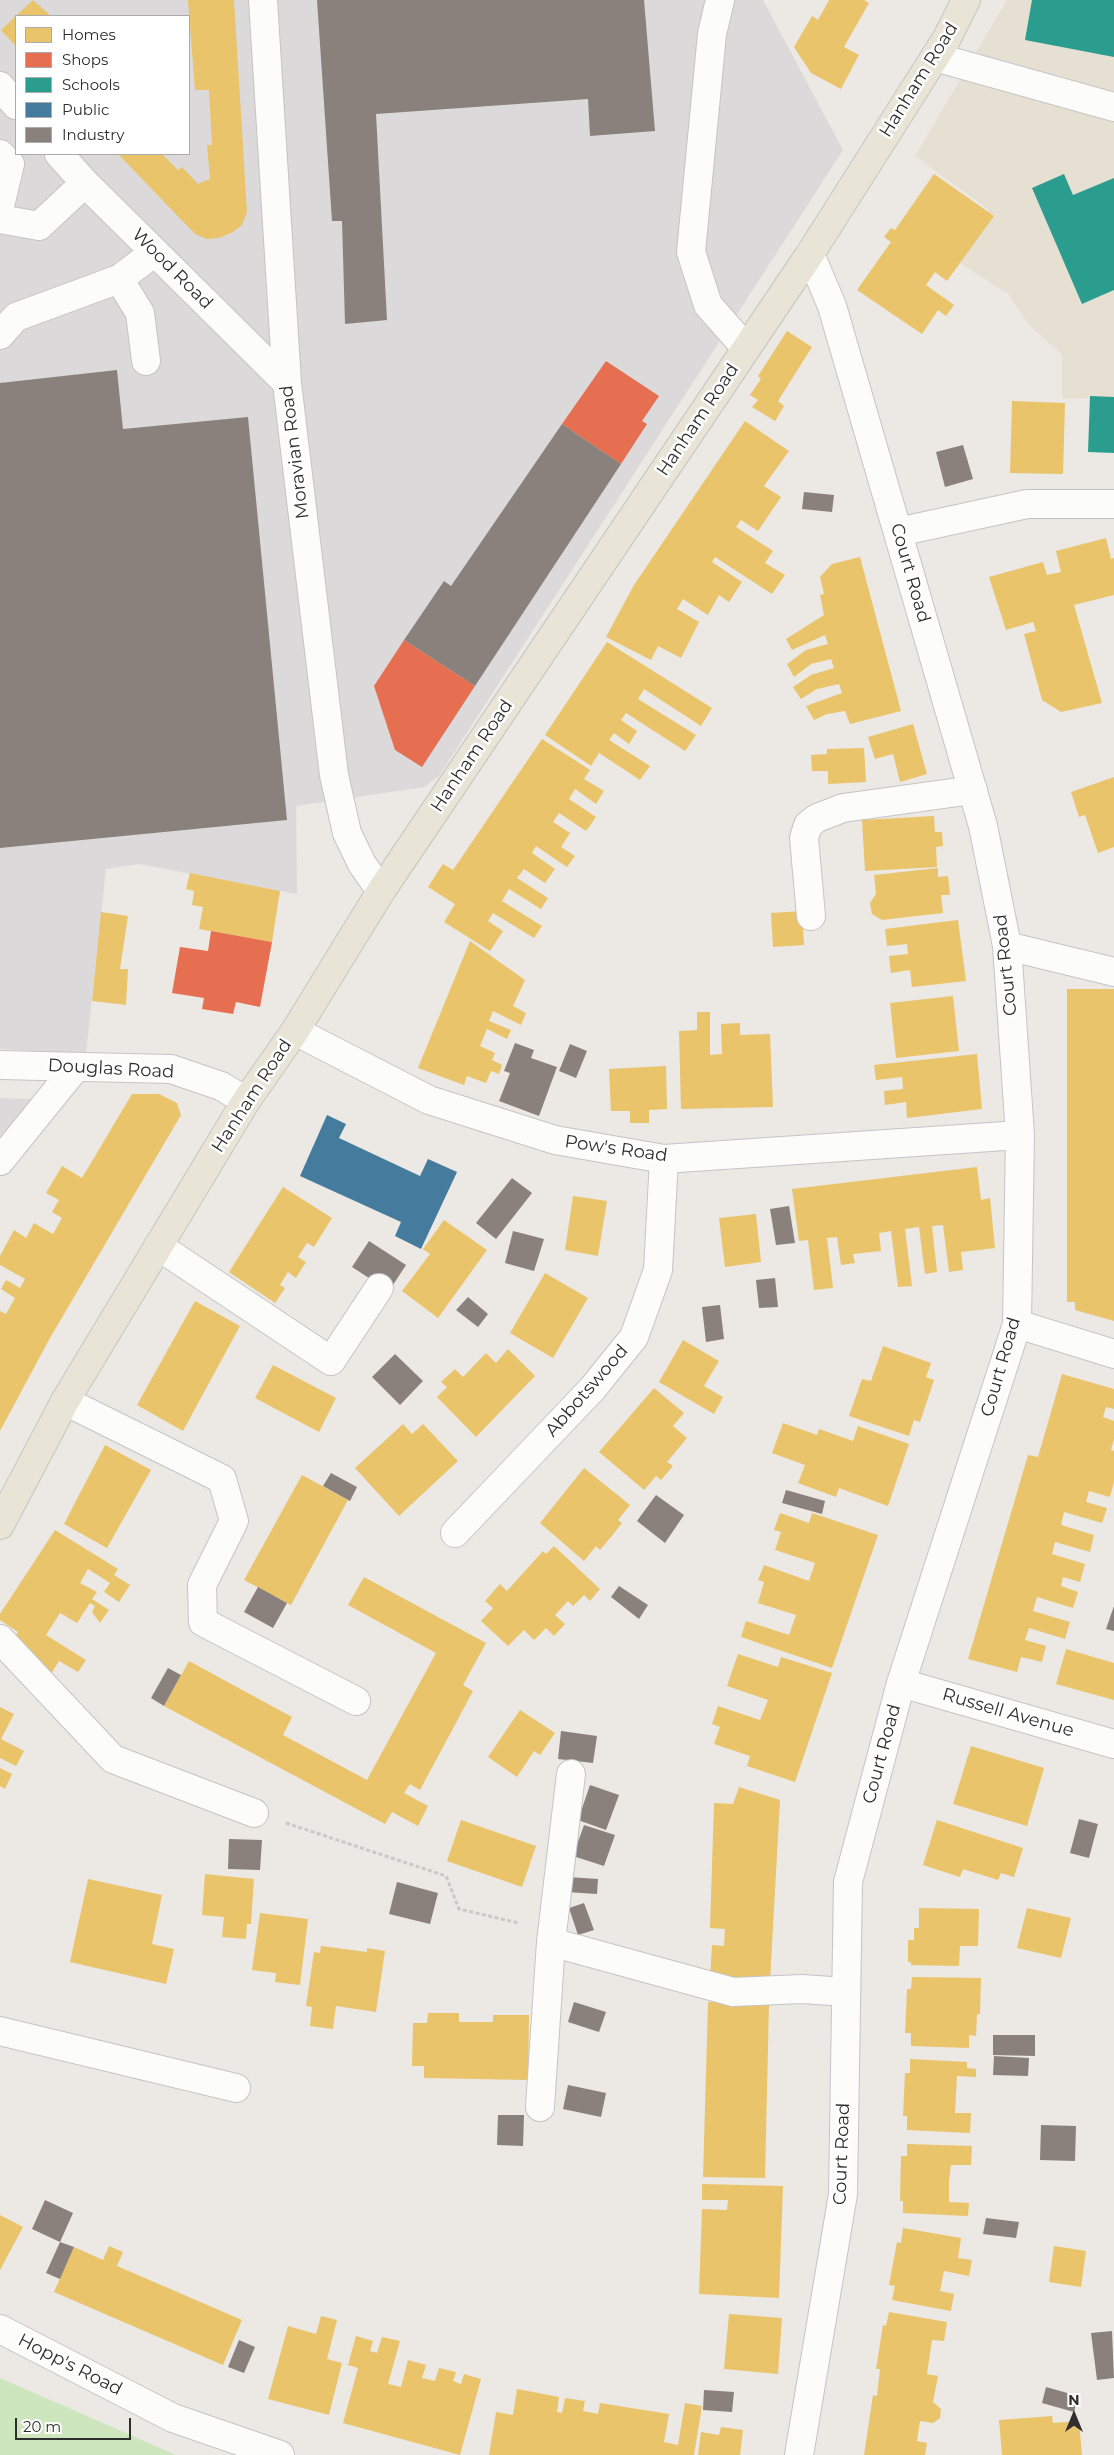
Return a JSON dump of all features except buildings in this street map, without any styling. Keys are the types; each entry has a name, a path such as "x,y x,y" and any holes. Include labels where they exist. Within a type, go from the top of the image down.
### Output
{"main road":[{"name":"Hanham Road","path":"0,1525 65,1401 246,1101 295,1031 381,891 810,254 935,57 966,0"}],"street":[{"name":"Moravian Road","path":"263,0 287,383 334,775 347,833 362,864 381,891"},
{"path":"720,0 712,34 691,252 708,305 746,348"},
{"path":"935,57 1114,108"},
{"path":"0,86 15,104"},
{"path":"0,154 10,164 0,206"},
{"name":"Wood Road","path":"60,155 85,183 287,383"},
{"path":"0,219 38,226 85,183"},
{"path":"0,336 16,317 120,279 154,252"},
{"name":"Court Road","path":"799,2455 843,2194 848,1882 901,1683 1017,1324 1020,1135 1007,946 983,826 832,306 810,254"},
{"path":"120,279 140,313 146,361"},
{"path":"898,532 1027,504 1114,504"},
{"path":"811,916 804,838 808,825 817,818 843,808 973,790"},
{"path":"1007,946 1114,972"},
{"name":"Pow's Road","path":"295,1031 429,1100 555,1140 664,1159 1020,1135"},
{"name":"Douglas Road","path":"0,1065 171,1069 221,1086 246,1101"},
{"path":"0,1161 76,1067"},
{"name":"Abbotswood","path":"455,1533 593,1388 634,1337 658,1270 664,1159"},
{"path":"158,1246 331,1361 379,1288"},
{"path":"1017,1324 1114,1354"},
{"path":"65,1401 222,1479 234,1521 202,1585 203,1622 356,1700"},
{"path":"0,1639 113,1759 254,1813"},
{"name":"Russell Avenue","path":"901,1683 1114,1744"},
{"path":"540,2107 551,1936 571,1774"},
{"path":"551,1936 733,1992 802,1989 846,1992"},
{"path":"0,2030 236,2088"},
{"name":"Hopp's Road","path":"0,2329 174,2418 280,2455"}],"path":[{"path":"254,1813 446,1876 460,1910 551,1936"}],"shaded area":[{"path":"0,0 763,0 843,150 439,776 424,787 296,806 297,894 139,864 106,869 86,1054 0,1049"},
{"path":"1007,0 1114,0 1114,399 1062,398 1062,354 1030,326 1008,294 960,263 989,210 915,156"},
{"path":"0,1098 57,1100 0,1173"}],"green space":[{"path":"0,2378 176,2455 0,2455"}]}
